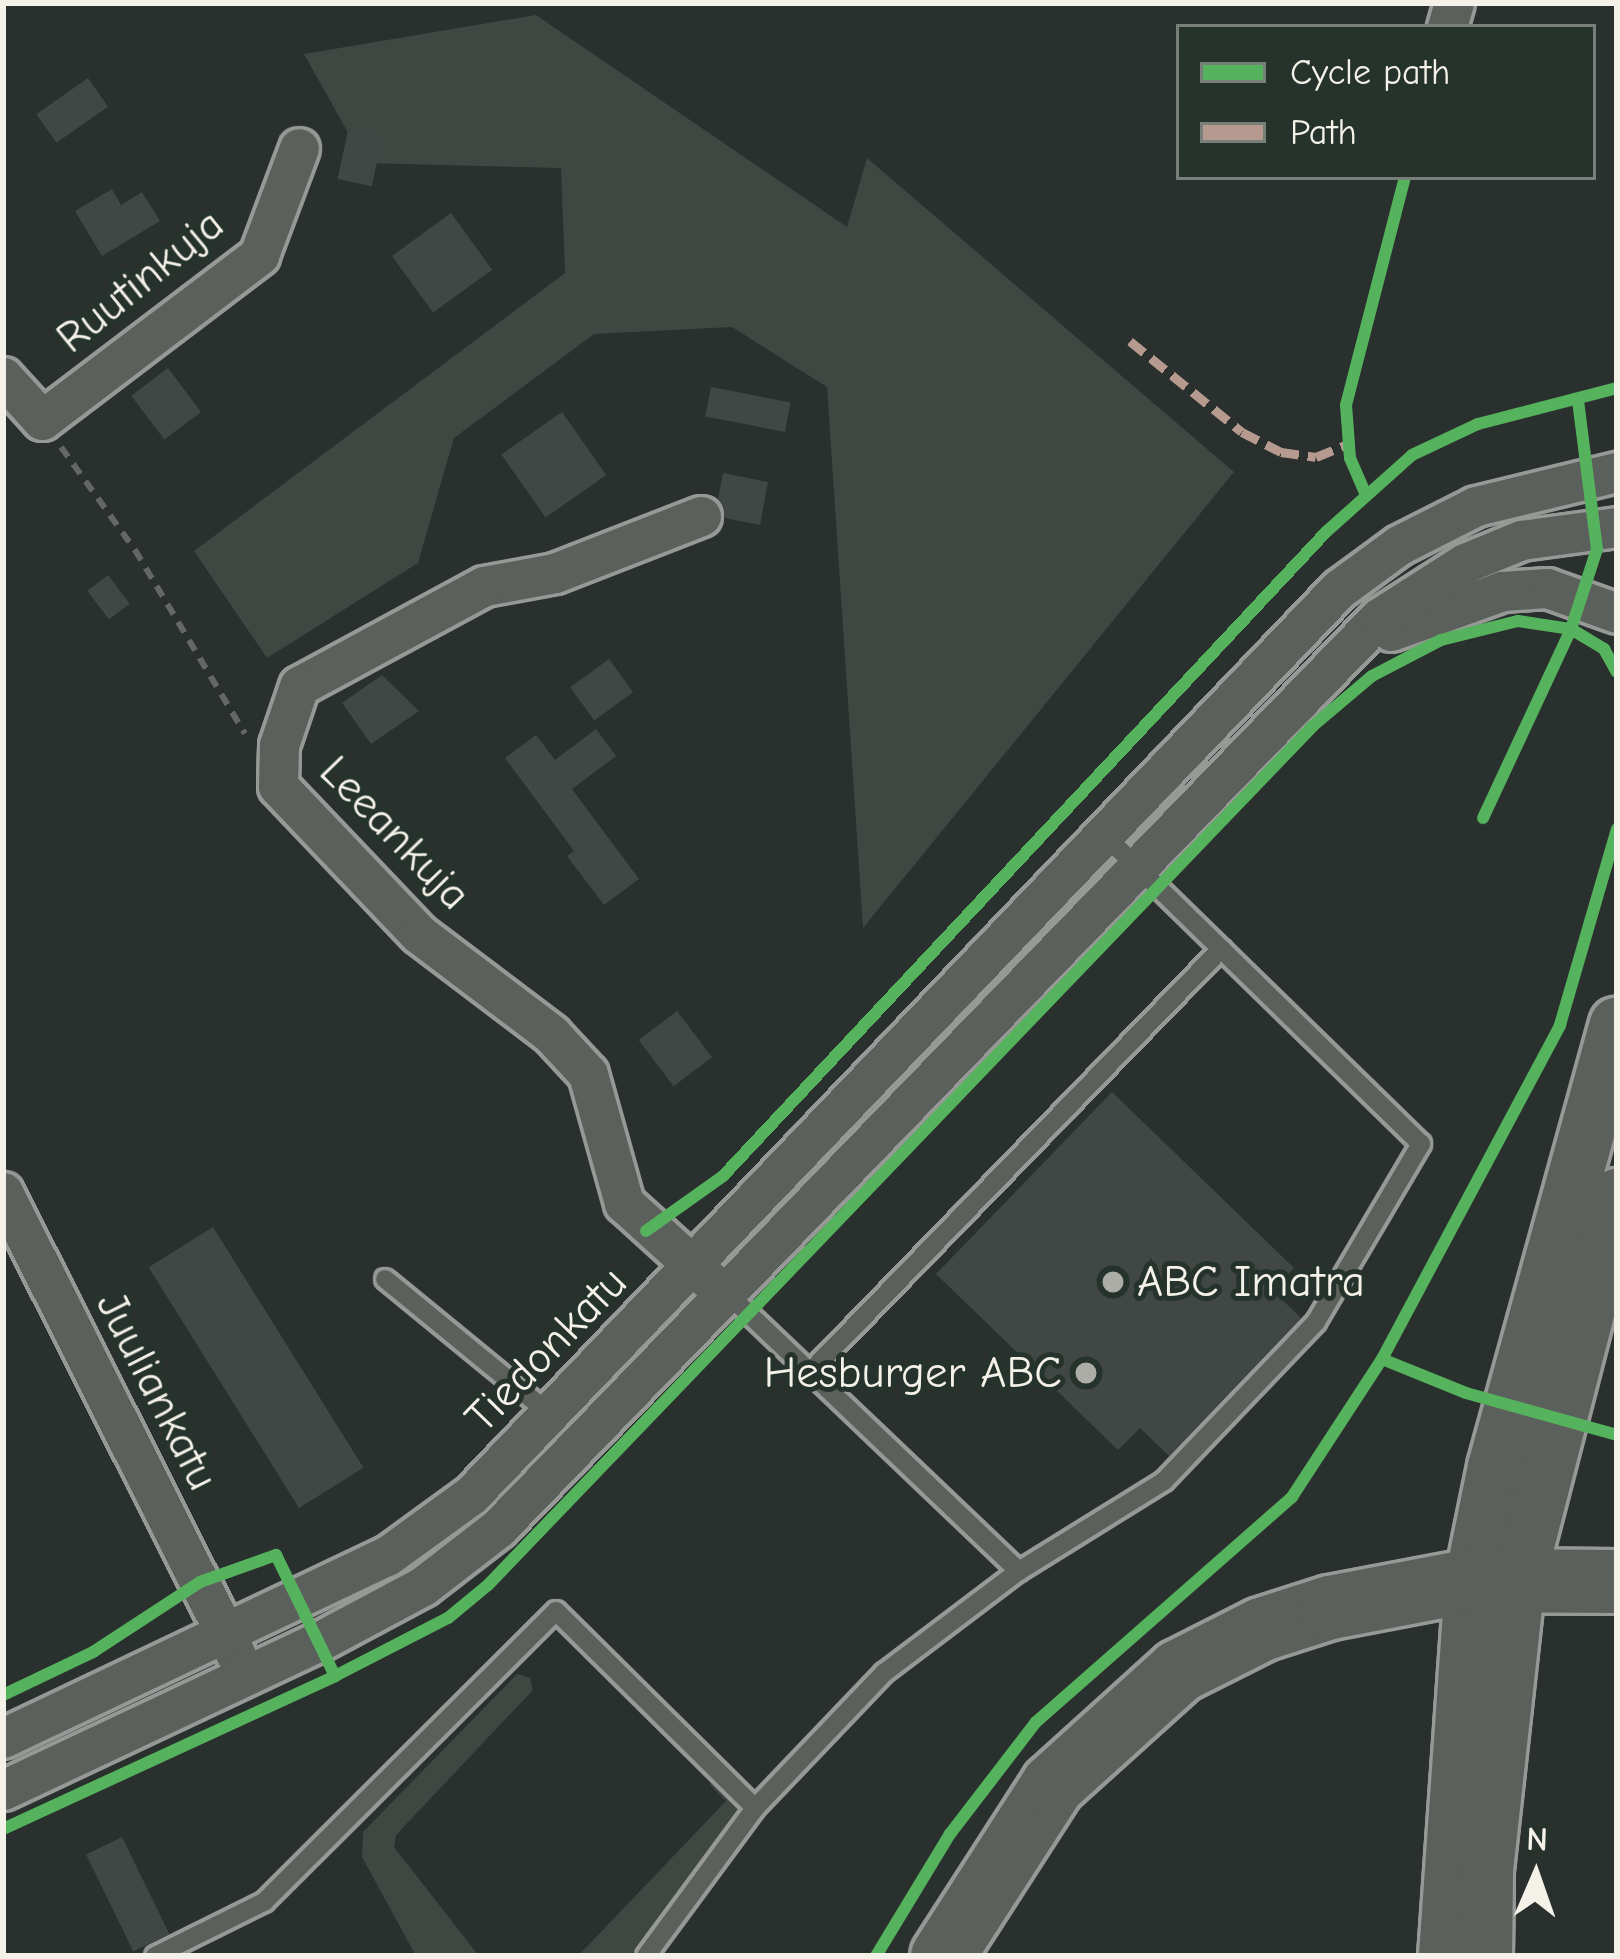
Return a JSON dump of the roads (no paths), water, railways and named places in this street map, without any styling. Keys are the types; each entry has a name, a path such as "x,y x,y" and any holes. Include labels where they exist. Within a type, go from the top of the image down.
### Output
{"highway":[{"path":"942,1956 1052,1785 1178,1671 1261,1629 1330,1607 1495,1580 1617,1581"}],"main road":[{"path":"1466,1937 1495,1580 1495,1467 1617,1024"},
{"path":"1495,1580 1617,1196"}],"street":[{"name":"Ruutinkuja","path":"3,377 42,420 259,255 298,148"},
{"name":"Tiedonkatu","path":"3,1738 387,1556 471,1496 1339,589 1399,545 1476,506 1617,472"},
{"name":"Leeankuja","path":"701,516 555,573 484,586 299,686 279,745 278,786 419,934 551,1034 588,1074 624,1203 730,1296"},
{"name":"Tiedonkatu","path":"3,1790 247,1676 423,1586 498,1528 730,1296 1379,618 1466,563 1559,530 1617,527"},
{"name":"Tiedonkatu","path":"1330,667 1402,624 1502,591 1547,588 1617,613"},
{"name":"Juuliankatu","path":"3,1192 247,1676"}],"lane":[{"path":"646,1956 755,1808 884,1673 1019,1571 1164,1481 1316,1322 1421,1144 1102,832"},
{"path":"810,1372 1221,950"},
{"path":"386,1280 551,1415"},
{"path":"730,1296 1019,1571"},
{"path":"155,1956 264,1902 556,1611 755,1808"}],"place":[{"name":"ABC Imatra","path":"1113,1282"},
{"name":"Hesburger ABC","path":"1086,1373"}]}
